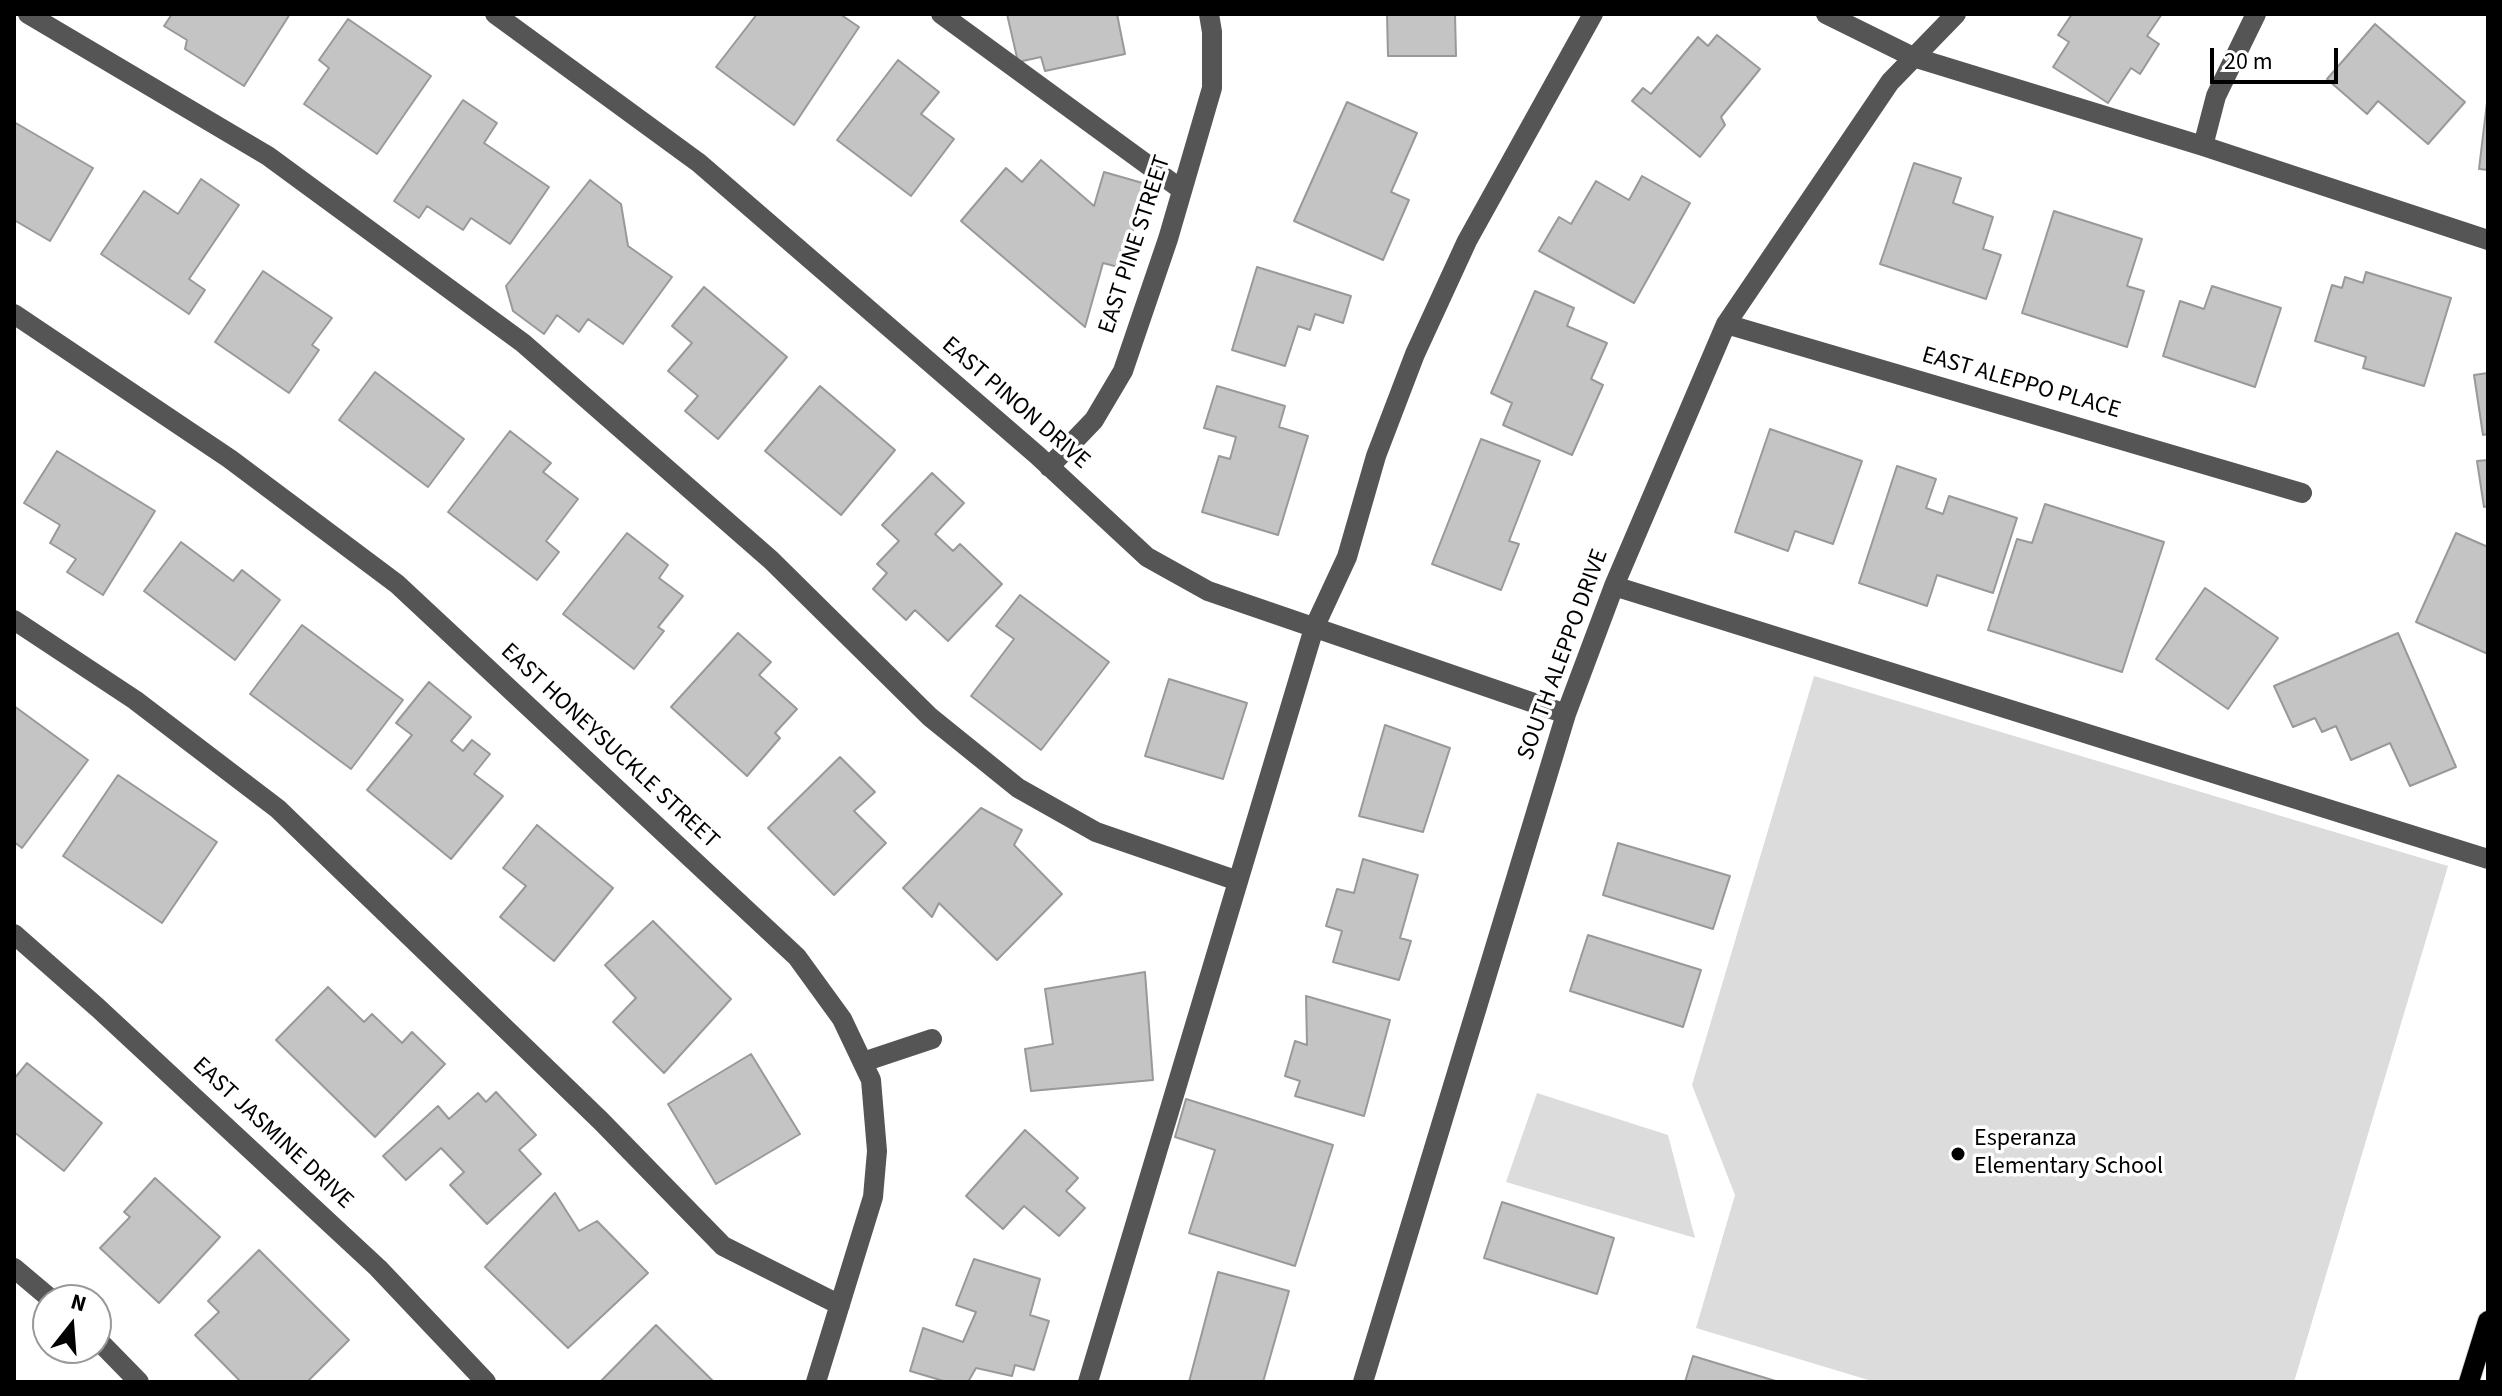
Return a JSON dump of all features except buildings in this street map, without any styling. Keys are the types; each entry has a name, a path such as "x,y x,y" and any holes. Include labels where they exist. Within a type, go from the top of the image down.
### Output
{"main road":[{"path":"2469,1382 2488,1321"}],"street":[{"path":"28,14 268,156 523,343 771,560 930,717 1018,788 1096,832 1238,881"},
{"name":"EAST PINON DRIVE","path":"495,14 699,163 1049,467 1147,557 1208,591 1566,714"},
{"path":"941,14 1182,190"},
{"name":"EAST PINE STREET","path":"1049,467 1094,420 1123,371 1168,239 1212,88 1209,14"},
{"path":"1088,1382 1314,628 1347,557 1376,456 1415,354 1467,241 1593,14"},
{"path":"1826,14 1913,57 2203,146 2488,240"},
{"name":"SOUTH ALEPPO DRIVE","path":"1363,1382 1566,714 1614,586 1726,324 1890,82 1956,14"},
{"path":"2203,146 2216,96 2256,14"},
{"name":"EAST HONEYSUCKLE STREET","path":"14,314 230,459 397,584 797,957 842,1019 871,1080 877,1151 873,1197 816,1382"},
{"name":"EAST ALEPPO PLACE","path":"1726,324 2302,493"},
{"path":"1614,586 2488,859"},
{"path":"14,620 135,700 278,809 590,1111 723,1246 840,1305"},
{"name":"EAST JASMINE DRIVE","path":"14,934 378,1268 486,1382"},
{"path":"863,1062 932,1039"},
{"path":"14,1268 33,1284"},
{"path":"112,1354 139,1382"}],"shaded area":[{"name":"Esperanza Elementary School","path":"1814,676 2448,866 2294,1382 1875,1382 1696,1328 1735,1195 1692,1085"},
{"path":"1537,1093 1668,1135 1695,1238 1506,1182"}],"place":[{"name":"Esperanza Elementary School","path":"1958,1154"}]}
